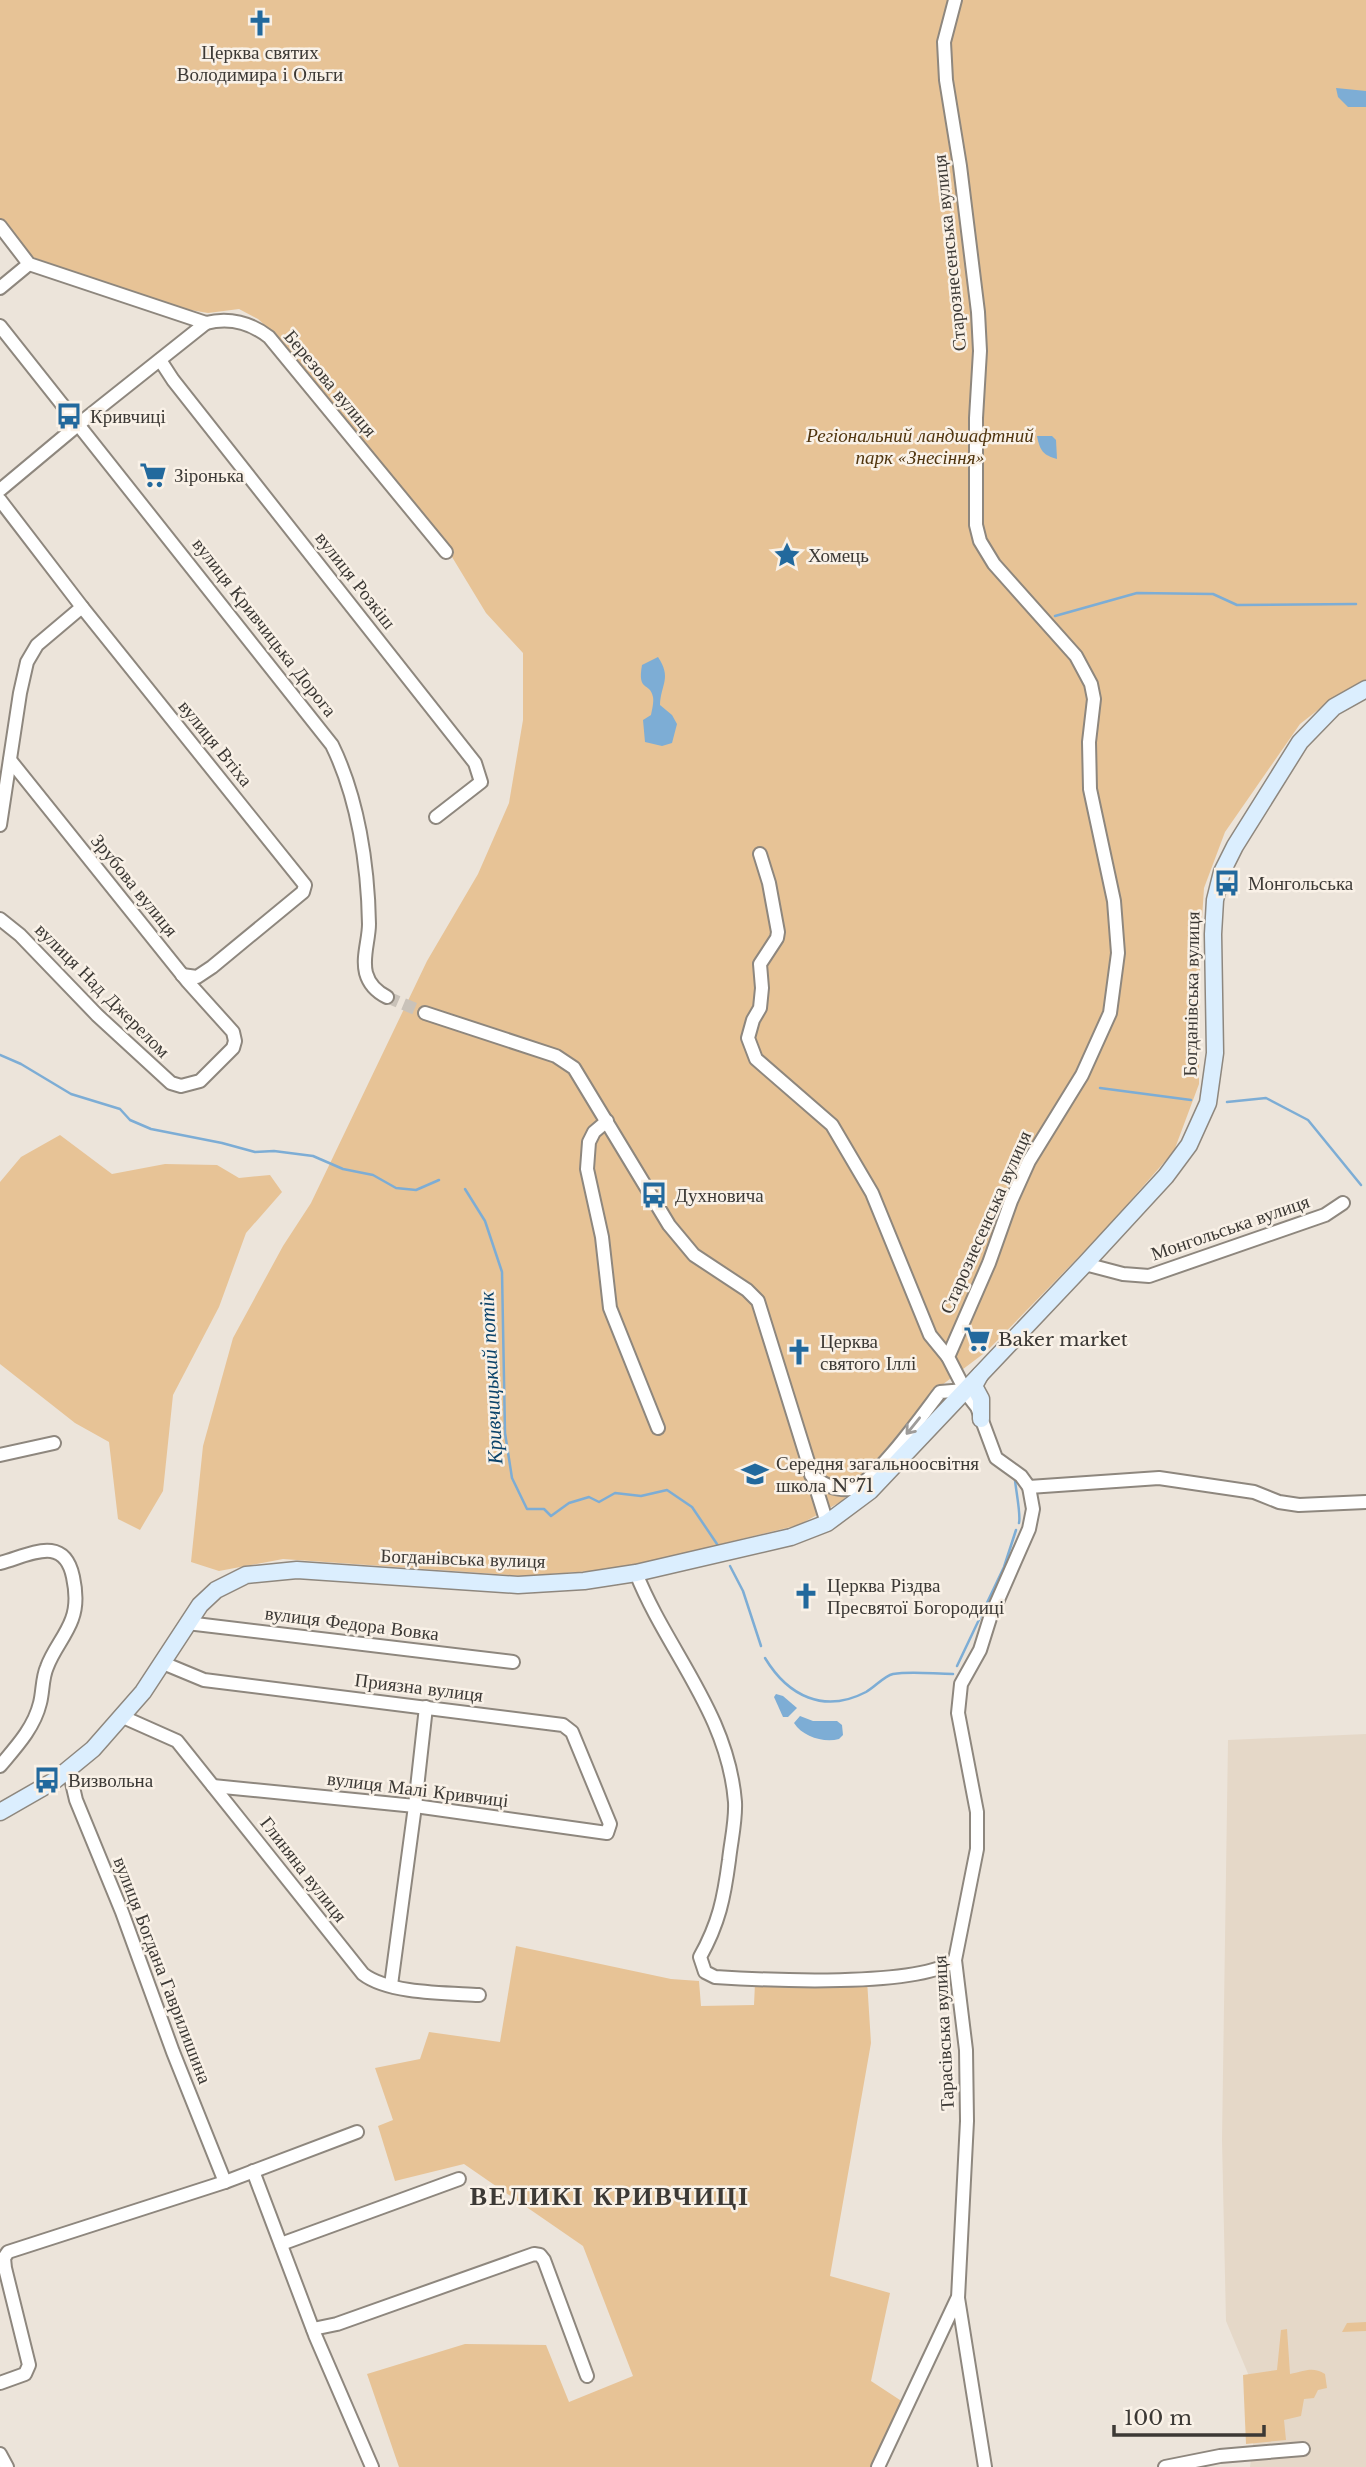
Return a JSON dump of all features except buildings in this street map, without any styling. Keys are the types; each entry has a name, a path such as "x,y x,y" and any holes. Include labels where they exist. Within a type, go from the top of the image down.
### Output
{"main road":[{"name":"Богданівська вулиця","path":"0,1812 69,1770 93,1749 123,1717 163,1663 200,1605 216,1590 246,1575 296,1570 518,1585 584,1581 636,1573 790,1537 827,1522 870,1491 1085,1264 1166,1176 1189,1145 1208,1103 1214,1053 1214,900 1222,872 1234,846 1300,742 1334,707 1366,689"},
{"path":"980,1375 974,1386 981,1399 981,1419"},
{"path":"945,1412 953,1407 963,1407 977,1412 981,1419"}],"street":[{"name":"Старознесенська вулиця","path":"948,1357 1029,1161 1082,1075 1104,1026 1112,1004 1118,953 1114,901 1090,789 1089,742 1094,699 1091,684 1076,656 994,564 980,541 976,525 975,441 980,351 978,312 960,166 946,80 944,42 955,0"},
{"path":"0,226 29,264 0,288"},
{"name":"Березова вулиця","path":"29,264 206,323 217,320 246,324 258,329 269,337 446,552"},
{"path":"0,491 206,323"},
{"name":"вулиця Кривчицька Дорога","path":"0,326 332,745 345,775 359,831 369,926 366,972 374,988 387,997"},
{"name":"вулиця Розкіш","path":"160,360 475,763 481,782 436,817"},
{"name":"вулиця Втіха","path":"0,500 82,607 305,885 303,892 212,967 197,977 182,975"},
{"path":"0,825 27,663 37,645 82,607"},
{"name":"Зрубова вулиця","path":"10,760 182,975 233,1032"},
{"path":"760,854 769,883 778,932 760,964 760,1008 748,1038 756,1059 806,1100 832,1125 839,1136 872,1193 930,1335 948,1357 977,1407 996,1458 1021,1476 1029,1487 1159,1478 1254,1492 1279,1502 1299,1505 1366,1502"},
{"name":"вулиця Над Джерелом","path":"0,919 20,935 97,1015 171,1083 181,1086 200,1081 233,1048 233,1032"},
{"path":"425,1013 567,1062 581,1079 669,1225 694,1255 747,1290 758,1301 827,1522"},
{"path":"607,1121 594,1132 589,1142 587,1170 602,1237 610,1308 658,1427"},
{"name":"Монгольська вулиця","path":"1085,1264 1123,1275 1149,1276 1325,1215 1343,1203"},
{"name":"Богданівська вулиця","path":"811,1475 826,1486 851,1489 859,1486 877,1471 940,1392 965,1390"},
{"path":"0,1455 54,1443"},
{"name":"Тарасівська вулиця","path":"985,2467 958,2298 967,2097 966,2050 955,1960 977,1849 977,1812 958,1713 961,1684 980,1650 990,1618 1029,1529 1033,1509 1029,1487"},
{"path":"0,1563 54,1550 68,1561 75,1590 72,1618 46,1668 40,1705 24,1737 0,1766"},
{"path":"636,1573 647,1599 698,1687 721,1739 732,1781 734,1819 724,1898 720,1915 701,1957 705,1972 715,1977 790,1981 884,1978 941,1968 955,1960"},
{"name":"вулиця Федора Вовка","path":"187,1623 513,1662"},
{"name":"Приязна вулиця","path":"163,1663 204,1680 563,1725 572,1732 610,1824"},
{"path":"391,1985 426,1707"},
{"name":"Глиняна вулиця","path":"123,1717 177,1741 363,1974 371,1980 391,1985 479,1996"},
{"name":"вулиця Богдана Гаврилишина","path":"69,1770 76,1800 122,1912 173,2052 225,2182"},
{"name":"вулиця Малі Кривчиці","path":"213,1786 415,1806 607,1833 610,1824"},
{"path":"0,2383 26,2374 29,2365 5,2268 4,2258 8,2252 225,2182 357,2132"},
{"path":"253,2171 313,2329 372,2467"},
{"path":"281,2244 459,2179"},
{"path":"313,2329 337,2324 534,2254 540,2255 587,2376"},
{"path":"878,2467 958,2298"},
{"path":"1165,2467 1220,2456 1303,2449"},
{"path":"0,2454 7,2467"}],"shaded area":[{"path":"1366,1734 1366,2467 1250,2467 1259,2400 1226,2321 1222,2140 1228,1740"}],"green space":[{"name":"Регіональний ландшафтний парк «Знесіння»","path":"0,0 1366,0 1366,684 1342,694 1300,724 1225,832 1204,888 1200,949 1199,1084 1174,1151 1103,1232 987,1351 934,1391 842,1501 799,1525 619,1569 523,1576 283,1559 219,1571 191,1562 203,1446 233,1338 283,1246 311,1203 427,961 478,874 509,803 523,720 523,653 486,613 449,552 278,337 258,319 239,309 208,313 179,308 32,257 0,218"},
{"path":"60,1135 112,1174 165,1164 217,1165 239,1178 270,1175 282,1192 246,1233 219,1307 173,1395 163,1491 140,1530 118,1519 109,1442 75,1423 0,1364 0,1182 21,1157"},
{"path":"516,1946 671,1979 699,1981 701,2006 754,2005 755,1983 867,1980 871,2043 830,2276 890,2293 871,2381 903,2402 870,2467 399,2467 367,2374 465,2344 546,2345 569,2402 633,2376 583,2246 464,2164 395,2181 378,2126 393,2120 375,2068 420,2059 429,2032 500,2042"},
{"path":"1366,2322 1366,2331 1342,2332 1347,2323"},
{"path":"1287,2329 1290,2374 1316,2370 1325,2374 1327,2388 1318,2390 1314,2398 1304,2399 1301,2416 1284,2420 1286,2440 1246,2444 1243,2375 1277,2370 1281,2330"}],"water":[{"path":"1336,88 1366,91 1366,107 1348,107 1338,97"},
{"path":"1037,436 1052,436 1056,440 1057,459 1043,452"},
{"path":"658,657 665,676 660,705 672,715 677,724 672,743 662,746 645,742 643,720 651,715 653,699 641,680 642,665"},
{"path":"776,1694 783,1696 797,1708 788,1717 783,1717 774,1697"},
{"path":"800,1716 813,1721 837,1721 842,1725 843,1735 839,1739 814,1738 794,1723"}],"waterway":[{"path":"1055,616 1137,593 1213,594 1237,605 1356,604"},
{"name":"Кривчицький потік","path":"0,1055 21,1064 71,1094 120,1109 130,1120 151,1129 255,1152 274,1151 313,1156 343,1169 373,1175 396,1188 416,1190 439,1180"},
{"path":"1100,1088 1191,1100"},
{"path":"1227,1102 1266,1098 1308,1120 1361,1185"},
{"name":"Кривчицький потік","path":"465,1189 485,1221 502,1272 505,1433 512,1478 527,1509 544,1509 551,1516 569,1503 589,1497 599,1502 615,1493 641,1496 667,1490 692,1507 719,1547"},
{"name":"Кривчицький потік","path":"1015,1480 1019,1523"},
{"name":"Кривчицький потік","path":"957,1666 1004,1567 1016,1530"},
{"name":"Кривчицький потік","path":"730,1566 743,1591 761,1646"},
{"name":"Кривчицький потік","path":"765,1658 774,1671 796,1691 808,1698 822,1701 851,1698 866,1692 893,1674 953,1674"}],"tunnel":[{"path":"387,997 425,1013"}],"place":[{"name":"Церква святих Володимира і Ольги","path":"260,23"},
{"name":"Кривчиці","path":"69,416"},
{"name":"Зіронька","path":"153,475"},
{"name":"Хомець","path":"787,555"},
{"name":"Монгольська","path":"1227,883"},
{"name":"Духновича","path":"654,1195"},
{"name":"Baker market","path":"977,1339"},
{"name":"Церква святого Іллі","path":"799,1352"},
{"name":"Середня загальноосвітня школа №71","path":"755,1474"},
{"name":"Церква Різдва Пресвятої Богородиці","path":"806,1596"},
{"name":"Визвольна","path":"47,1780"}],"district":[{"name":"ВЕЛИКІ КРИВЧИЦІ","path":"610,2196"}]}
